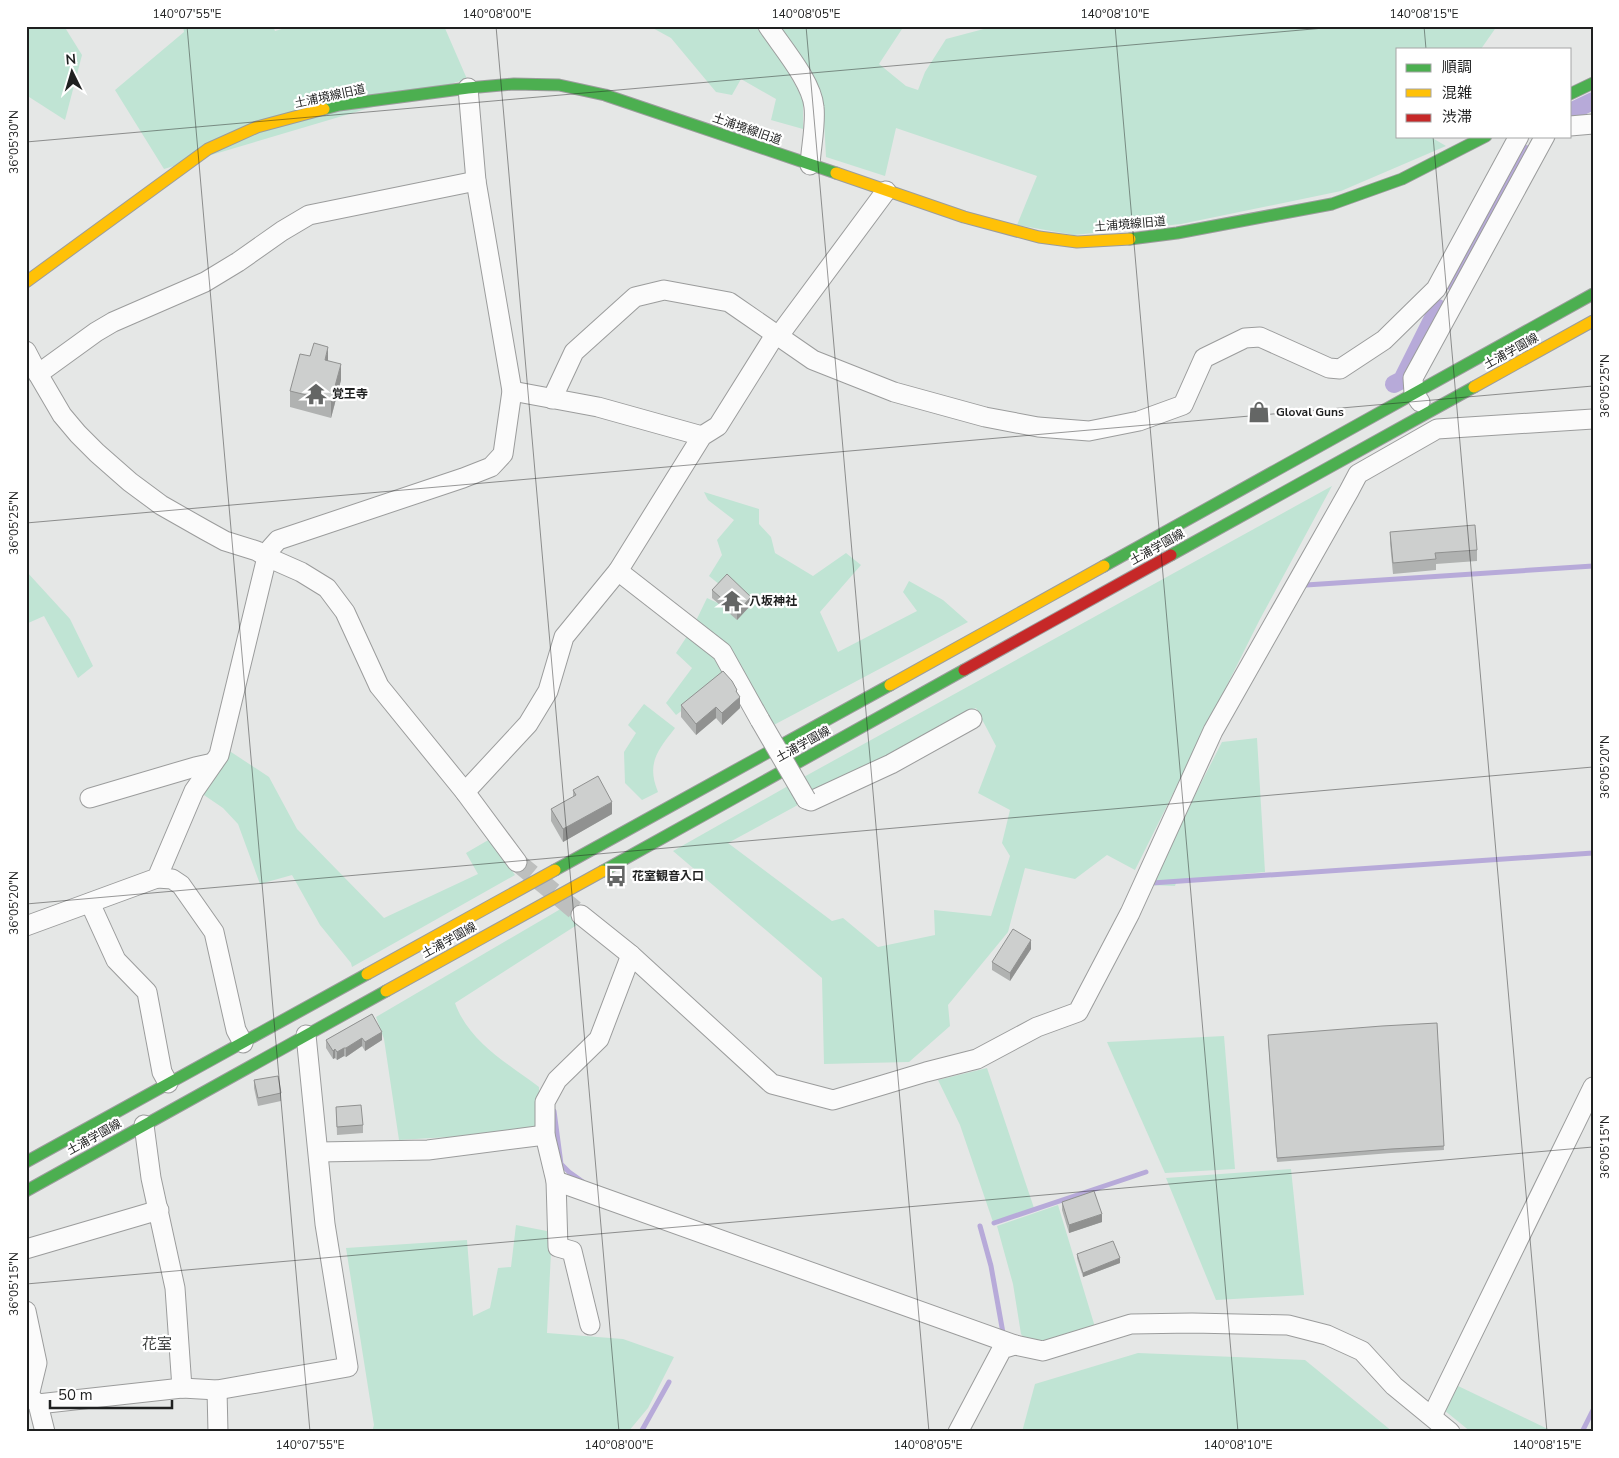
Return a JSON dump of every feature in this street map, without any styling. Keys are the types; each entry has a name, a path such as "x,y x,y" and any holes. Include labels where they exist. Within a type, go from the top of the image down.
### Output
{"main road":[{"name":"土浦境線旧道","path":"28,274 208,149 257,127 339,105 468,88 537,84 581,89 604,95 964,217 1038,238 1077,242 1177,233 1332,204 1402,178 1482,138"},
{"name":"土浦学園線","path":"26,1162 1593,294"},
{"name":"土浦学園線","path":"26,1191 1593,321"}],"street":[{"path":"768,26 806,82 812,96 814,108 810,165"},
{"path":"157,878 194,792 219,754 270,549 278,540 491,467 503,454 512,391 476,181 468,88"},
{"path":"1572,126 1593,124"},
{"path":"552,399 574,352 635,297 664,290 729,302 813,360 894,392 985,417 1038,427 1089,431 1139,421 1183,405 1204,358 1245,338 1260,337 1329,368 1340,368 1384,340 1436,289 1518,138"},
{"path":"1437,428 1414,393 1413,378 1544,138"},
{"path":"38,374 113,322 155,302 205,282 308,216 476,181"},
{"path":"465,792 528,724 548,691 564,637 618,571 702,436 718,426 775,335 783,330 886,191"},
{"path":"1436,289 1456,300"},
{"path":"26,351 62,415 78,434 130,482 160,505 225,541 257,551 301,572 327,588 345,612 379,686 465,792 517,862"},
{"path":"512,391 598,407 702,436"},
{"path":"581,915 631,955 772,1084 833,1100 977,1059 1037,1026 1078,1012 1130,912 1213,731 1358,474 1437,428 1593,419"},
{"path":"1342,433 1353,454 1358,474"},
{"path":"618,571 722,652 806,799 811,801 891,764 972,719"},
{"path":"90,798 213,763"},
{"path":"630,828 641,849"},
{"path":"26,926 157,878 172,879 181,884 214,932 236,1030 243,1043"},
{"path":"90,903 116,960 148,992 162,1072 168,1083"},
{"path":"590,1324 572,1251 558,1247 556,1181 545,1135 545,1102 557,1080 599,1039 631,955"},
{"path":"31,1399 182,1388 217,1390 348,1367 325,1224 306,1035"},
{"path":"1432,1416 1593,1087"},
{"path":"144,1125 151,1178 175,1288 182,1388"},
{"path":"319,1152 428,1150 545,1135"},
{"path":"556,1181 1015,1346 1043,1351 1131,1324 1192,1322 1288,1325 1328,1335 1362,1351 1394,1386 1450,1432"},
{"path":"26,1248 159,1210"},
{"path":"26,1311 37,1363 31,1399 45,1432"},
{"path":"958,1432 1002,1349 1015,1346"},
{"path":"217,1390 218,1432"}],"green space":[{"path":"26,26 64,26 82,55 65,120 26,95"},
{"path":"183,26 273,26 275,31 292,26 444,26 467,79 164,169 115,90 184,32"},
{"path":"649,26 757,26 768,35 803,99 803,129 771,120 776,99 741,79 732,95 716,92 671,38"},
{"path":"779,26 901,26 902,29 879,64 906,86 918,90 925,72 946,39 995,26 1497,26 1482,48 1396,48 1396,138 1432,138 1446,146 1341,191 1181,224 1074,235 1017,225 1037,176 896,128 885,176 826,157 823,102 814,83"},
{"path":"1332,486 1259,621 1135,870 1107,855 1075,879 1025,868 1008,932 948,1005 950,1026 909,1062 824,1064 822,978 673,851","holes":["976,708 996,746 978,793 1010,810 1002,843 1010,856 991,916 934,910 935,935 878,947 843,918 832,921 728,843"]},
{"path":"704,492 759,509 759,524 771,537 775,553 813,576 846,553 861,565 820,612 838,652 917,611 903,592 909,581 943,600 968,622 770,727 725,678 676,715 666,703 692,668 676,653 693,627 707,598 739,613 746,606 709,576 722,555 717,540 734,520 708,500"},
{"path":"26,571 70,619 93,666 78,678 44,616 26,624"},
{"path":"644,704 675,728 663,743 656,757 653,773 658,792 642,800 625,783 624,752 636,733 628,725"},
{"path":"1257,738 1265,872 1177,880 1175,886 1149,885 1222,742"},
{"path":"228,750 269,777 297,829 384,918 478,874 466,853 490,839 515,875 352,967 351,963 320,925 292,875 260,884 238,824 223,808 201,793"},
{"path":"564,907 580,923 455,1003 461,1017 490,1051 539,1087 539,1127 465,1136 399,1140 384,1039 376,1017"},
{"path":"1224,1036 1235,1169 1165,1173 1107,1042"},
{"path":"987,1068 1034,1208 993,1222 960,1125 938,1080"},
{"path":"1291,1169 1304,1295 1216,1300 1166,1178"},
{"path":"1058,1205 1095,1327 1063,1339 1027,1341 1021,1334 1013,1284 997,1226"},
{"path":"516,1225 552,1232 547,1333 623,1339 674,1357 648,1408 628,1432 372,1432 374,1425 346,1248 467,1240 473,1316 490,1308 498,1268 511,1267"},
{"path":"1138,1353 1305,1360 1393,1432 1022,1432 1035,1384"},
{"path":"1456,1385 1554,1432 1471,1432 1444,1410"}],"building":[{"path":"314,343 328,347 325,360 341,364 331,401 290,391 300,354 310,356"},
{"path":"1475,525 1477,550 1435,553 1436,559 1393,563 1390,532"},
{"path":"727,574 751,597 737,612 712,590"},
{"path":"723,671 732,681 740,697 722,713 716,707 696,724 681,705"},
{"path":"598,776 612,802 563,829 551,809 576,795 573,790"},
{"path":"1013,929 1031,940 1010,973 992,962"},
{"path":"372,1014 382,1032 365,1042 362,1038 346,1048 337,1052 335,1049 333,1051 326,1040"},
{"path":"1437,1023 1444,1146 1277,1158 1268,1035"},
{"path":"278,1076 281,1093 258,1098 254,1080"},
{"path":"361,1105 363,1125 337,1127 336,1107"},
{"path":"1094,1191 1102,1214 1069,1225 1062,1202"},
{"path":"1113,1241 1120,1258 1083,1273 1077,1254"}],"waterway":[{"path":"1572,111 1593,101"},
{"path":"1453,282 1525,154"},
{"path":"1394,384 1402,380 1438,308"},
{"path":"1306,585 1593,566"},
{"path":"1152,883 1593,853"},
{"path":"554,1111 561,1164 583,1182"},
{"path":"994,1223 1146,1172"},
{"path":"980,1226 991,1266 1003,1333 1001,1332"},
{"path":"641,1432 669,1382"},
{"path":"1582,1432 1593,1410"}],"tunnel":[{"path":"517,862 581,915"}],"traffic: fast":[{"path":"1572,93 1593,83"},
{"path":"324,109 339,105 468,88 514,84 559,85 605,95 836,173"},
{"path":"1130,239 1177,233 1332,204 1402,179 1482,138"},
{"path":"1104,566 1593,294"},
{"path":"1171,555 1474,387"},
{"path":"603,871 964,670"},
{"path":"555,870 890,685"},
{"path":"26,1162 367,974"},
{"path":"26,1191 386,991"}],"traffic: slow":[{"path":"26,282 208,149 257,127 324,109"},
{"path":"836,173 964,217 1039,237 1077,242 1130,239"},
{"path":"1474,387 1593,321"},
{"path":"890,685 1104,566"},
{"path":"367,974 555,870"},
{"path":"386,991 603,871"}],"traffic: jam":[{"path":"964,670 1171,555"}],"place":[{"name":"覚王寺","path":"316,394"},
{"name":"Gloval Guns","path":"1259,412"},
{"name":"八坂神社","path":"732,601"},
{"name":"花室観音入口","path":"616,876"}],"district":[{"name":"花室","path":"157,1344"}]}
